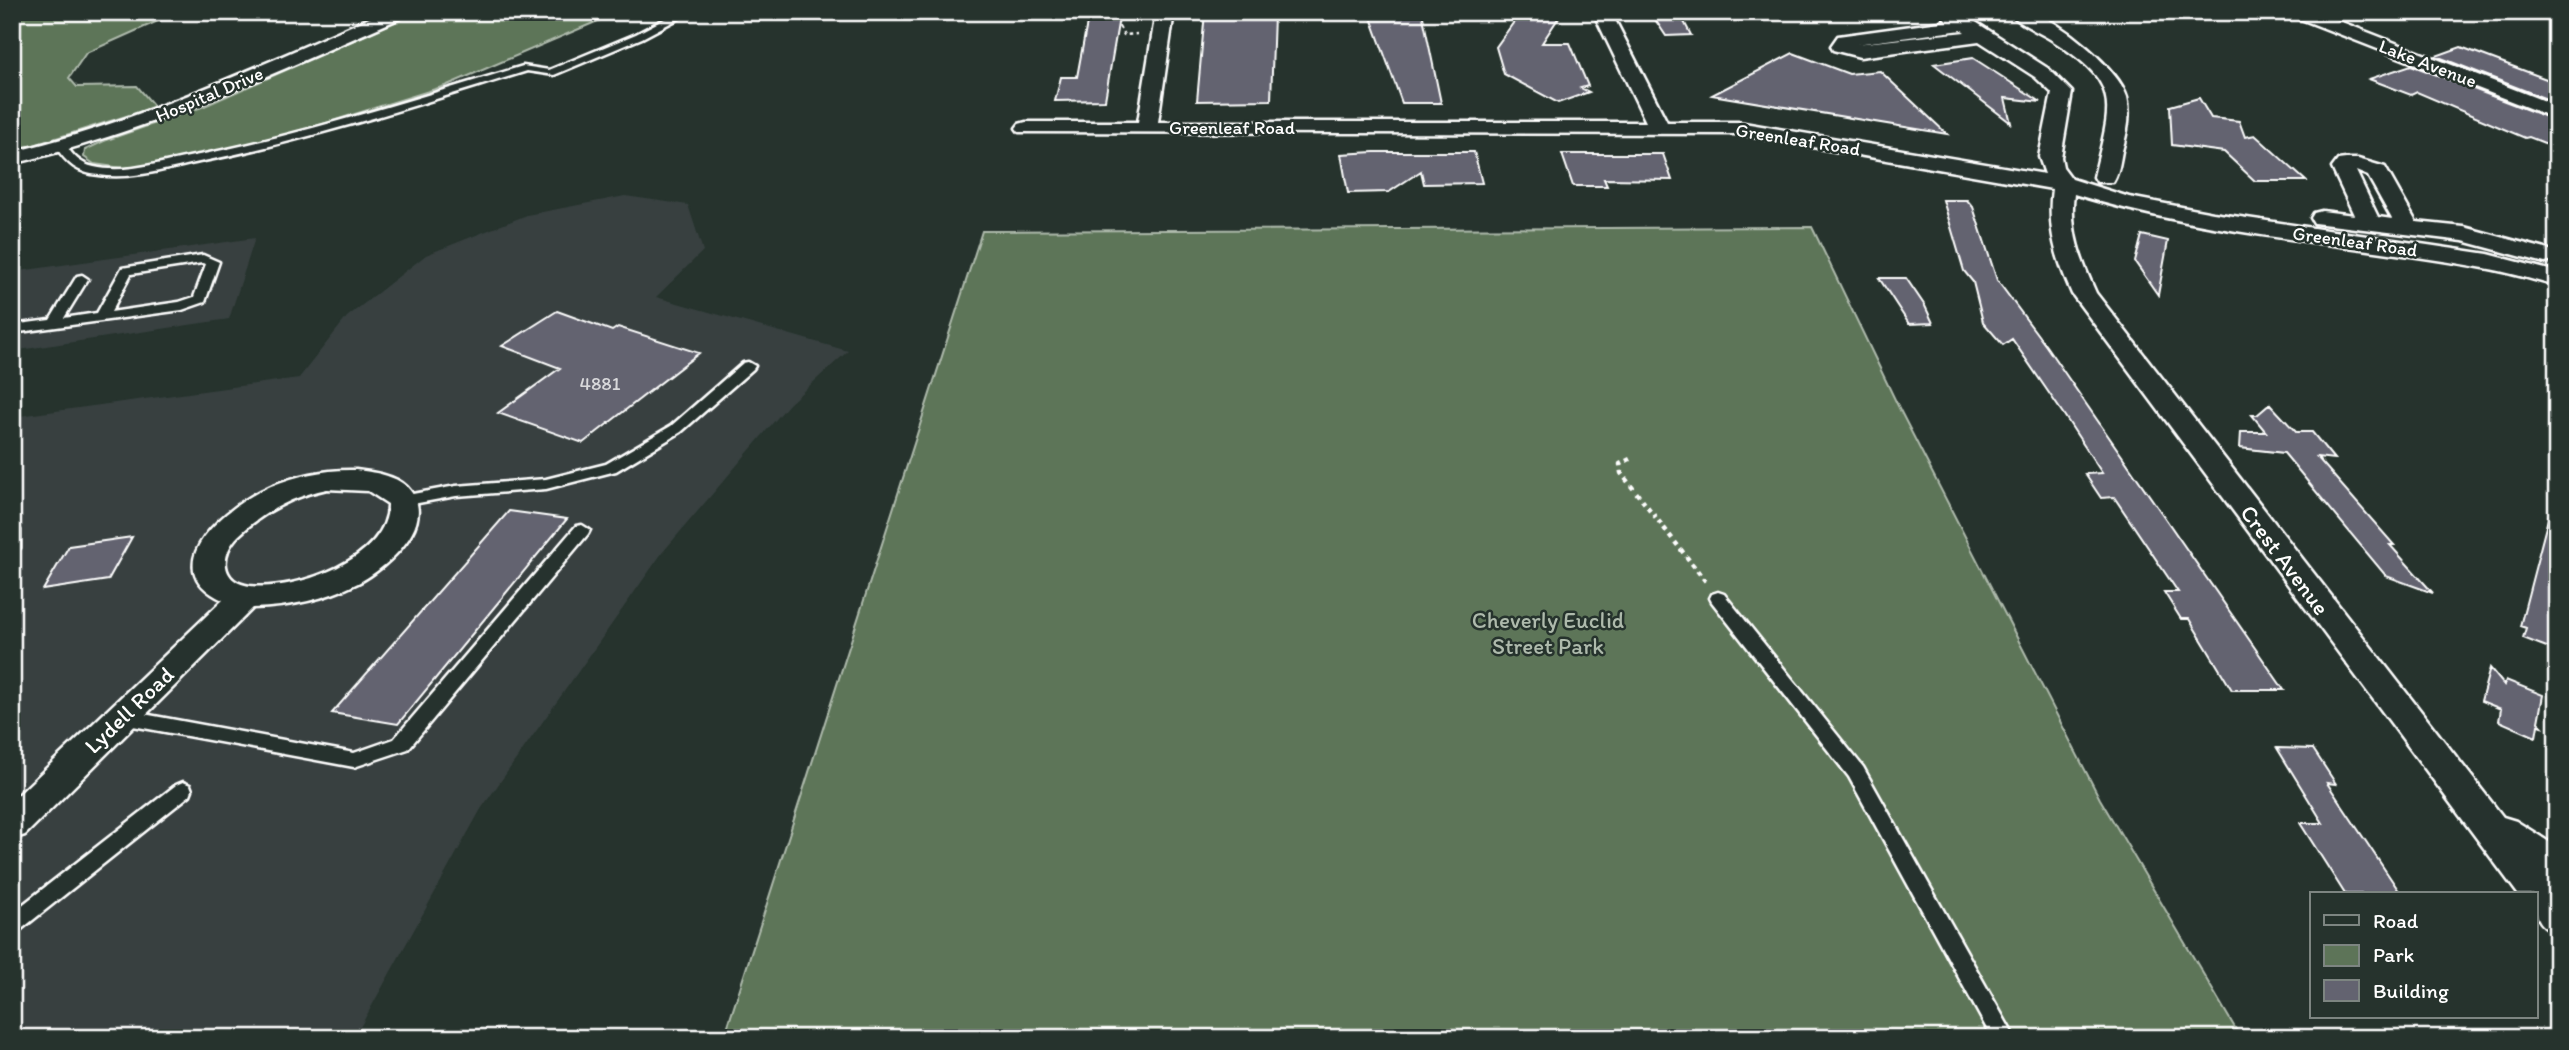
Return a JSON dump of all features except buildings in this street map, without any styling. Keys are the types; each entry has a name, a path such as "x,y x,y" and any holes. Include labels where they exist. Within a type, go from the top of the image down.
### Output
{"street":[{"name":"Hospital Drive","path":"12,158 61,147 175,110 399,12"},
{"path":"1147,127 1165,12"},
{"path":"1602,12 1659,127"},
{"name":"Crest Avenue","path":"1947,12 2042,73 2062,92 2063,104 2051,152 2051,166 2064,184 2060,231 2068,258 2084,294 2557,916"},
{"path":"2018,12 2098,65 2118,96 2119,114 2105,177 2064,184"},
{"name":"Lake Avenue","path":"2299,12 2557,113"},
{"path":"1973,29 1860,51 1841,47 1840,44 1845,40 1973,29"},
{"name":"Greenleaf Road","path":"1026,128 1724,127 1776,133 2005,176 2064,184 2125,203 2213,220 2488,261 2557,279"},
{"path":"2369,222 2343,168 2346,165 2358,165 2377,172 2407,226"},
{"name":"Greenleaf Road","path":"2105,177 2273,210 2407,226 2498,242 2557,260"},
{"path":"353,478 376,481 392,488 402,500 403,516 397,533 381,551 359,568 332,582 302,592 272,597 245,597 224,590 211,579 208,564 213,546 219,537 247,512 272,497 327,480 353,478"},
{"name":"Lydell Road","path":"12,824 245,597"},
{"path":"2483,820 2539,857 2557,864"}],"lane":[{"path":"61,147 75,166 91,171 147,169 195,160 276,142 527,68 550,73 639,36 686,12"},
{"path":"12,329 54,324 182,306 200,299 213,262 203,259 126,271 102,317"},
{"path":"54,324 82,279"},
{"path":"402,500 456,491 546,484 611,468 676,429 748,366"},
{"path":"12,530 12,548"},
{"path":"122,717 354,760 401,744 582,530"},
{"path":"1718,598 1856,772 2004,1038"},
{"path":"12,925 183,790"}],"path":[{"path":"1119,26 1124,35 1142,34"},
{"path":"1630,458 1620,464 1621,473 1718,598"}],"shaded area":[{"path":"625,196 688,205 703,251 656,297 848,351 789,404 662,553 481,809 354,1038 12,1038 12,417 299,378 347,317 426,255 527,215"},
{"path":"255,238 229,319 12,351 12,272"}],"green space":[{"path":"12,12 178,12 86,53 69,78 77,87 137,86 155,107 34,145 12,149"},
{"path":"418,12 619,12 445,86 281,137 136,170 94,164 84,157 85,150 104,141 202,107"},
{"name":"Cheverly Euclid Street Park","path":"1812,227 1900,410 2100,799 2241,1038 724,1038 982,231"}]}
